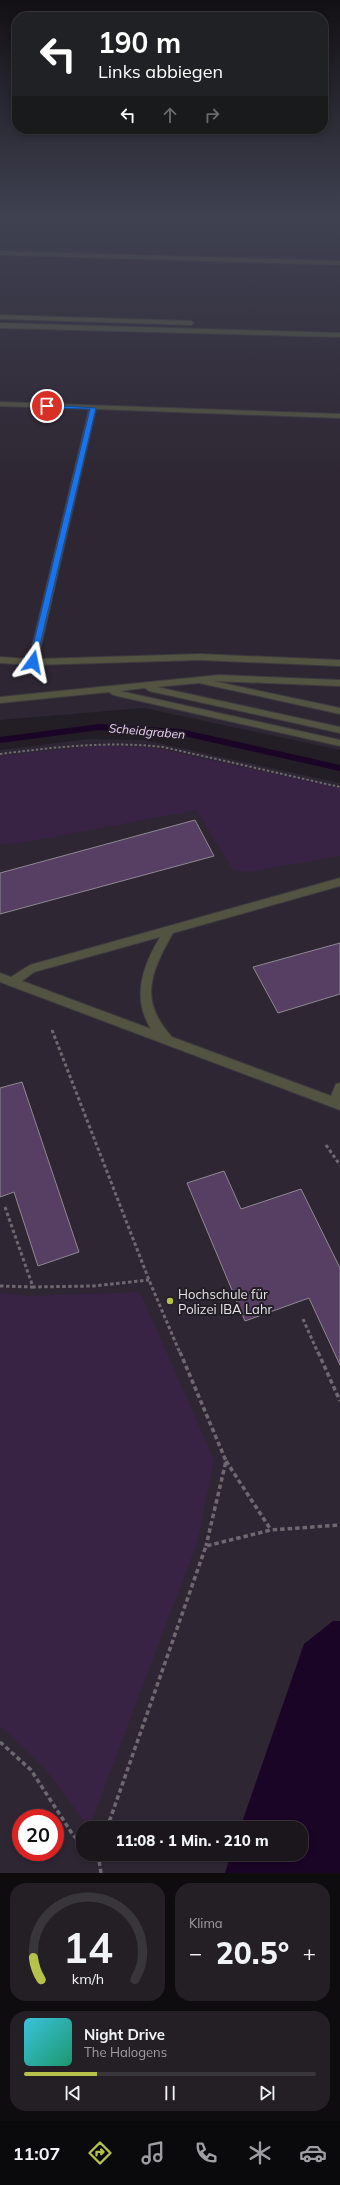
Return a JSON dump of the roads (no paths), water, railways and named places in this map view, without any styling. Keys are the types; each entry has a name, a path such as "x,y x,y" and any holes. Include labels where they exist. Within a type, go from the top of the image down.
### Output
{"lane":[{"path":"0,317 201,323"},
{"path":"0,326 8,325 340,335"},
{"path":"0,404 340,416"},
{"path":"33,662 93,408"},
{"path":"0,660 33,662 200,658 340,663"},
{"path":"0,700 219,678 340,683"},
{"path":"191,680 340,711"},
{"path":"140,686 340,730"},
{"path":"104,690 340,743"},
{"path":"12,982 30,969 340,882"},
{"path":"168,1041 151,1018 146,991 148,968 169,930"},
{"path":"0,977 338,1104 340,1088"}],"waterway":[{"name":"Scheidgraben","path":"0,740 99,727 180,732 340,768"}],"place":[{"name":"Hochschule für Polizei IBA Lahr","path":"170,1301"}]}
